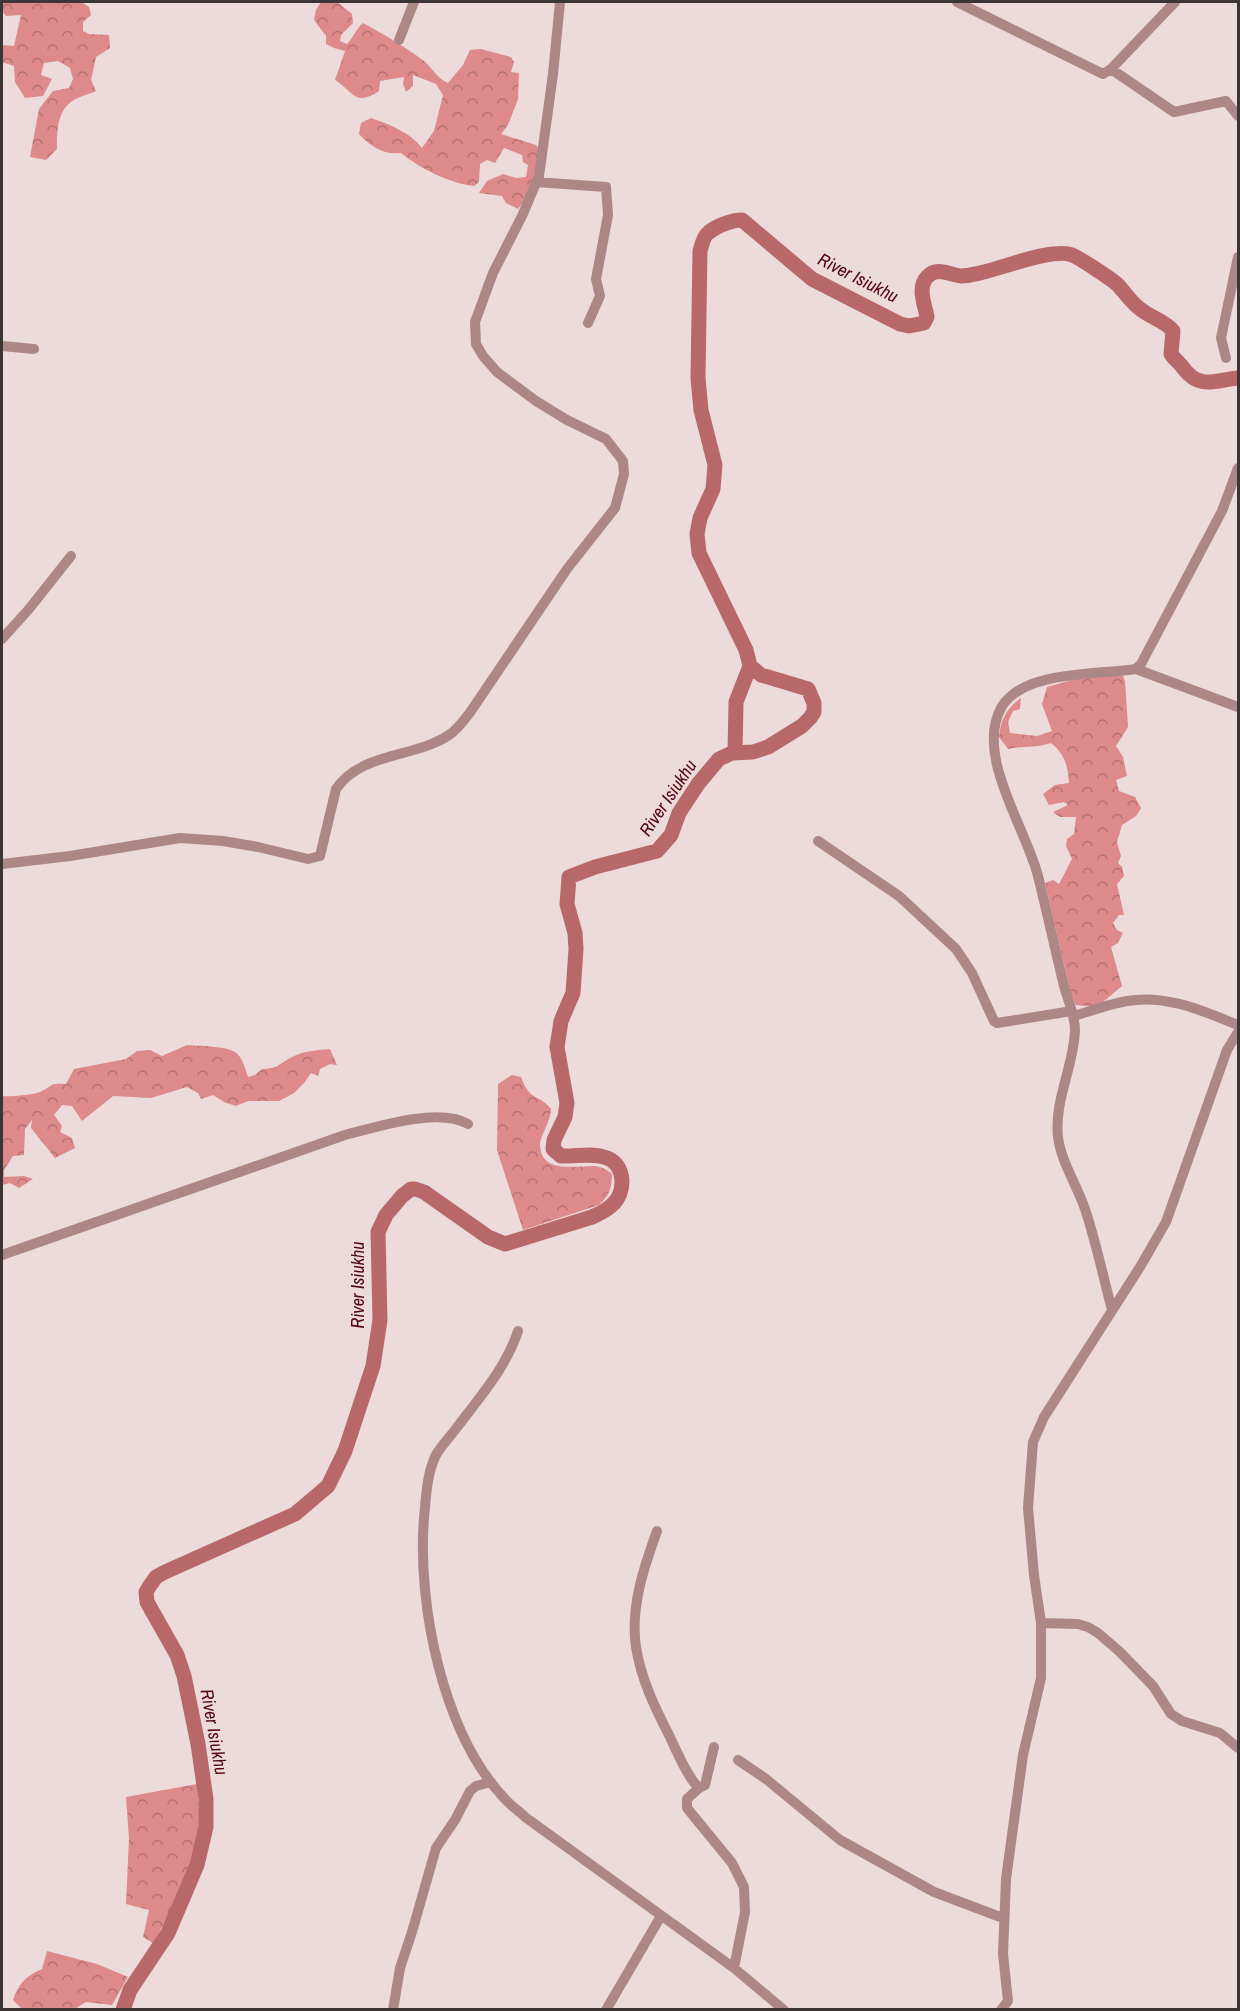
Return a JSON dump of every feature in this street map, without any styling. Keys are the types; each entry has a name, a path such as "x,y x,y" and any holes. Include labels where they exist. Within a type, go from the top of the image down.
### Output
{"street":[{"path":"399,40 414,2"},
{"path":"2,864 70,856 180,838 231,843 314,858 320,856 336,789 342,780 356,770 449,735 471,711 567,569 615,508 624,474 623,460 606,439 567,420 536,401 497,372 476,344 475,322 493,273 539,176 560,2"},
{"path":"957,2 1099,72 1106,73 1175,2"},
{"path":"1111,69 1174,112 1226,101 1239,116"},
{"path":"536,182 606,187 608,215 596,279 600,296 588,323"},
{"path":"1226,358 1221,338 1239,257"},
{"path":"2,346 34,350"},
{"path":"1136,669 1141,664 1197,560 1222,511 1239,468"},
{"path":"2,639 30,609 71,556"},
{"path":"1112,1310 1085,1210 1058,1136 1059,1106 1074,1039 1073,1013 1035,864 1007,797 998,767 993,741 995,721 1003,705 1021,688 1051,679 1136,669 1239,707"},
{"path":"818,841 898,896 956,950 972,973 997,1023 1073,1013 1128,1001 1152,1000 1175,1002 1239,1025"},
{"path":"1017,2010 1005,2005 1003,1918 1023,1755 1041,1678 1041,1623 1028,1508 1033,1442 1044,1417 1166,1222 1227,1050 1239,1032"},
{"path":"2,1254 345,1135 417,1119 446,1118 461,1120 468,1124"},
{"path":"518,1331 512,1350 500,1370 436,1456 426,1497 425,1594 433,1644 449,1701 469,1749 505,1800 525,1817 734,1968 784,2010"},
{"path":"657,1531 638,1596 636,1645 654,1704 676,1751 699,1788"},
{"path":"1041,1623 1077,1624 1098,1633 1153,1686 1171,1714 1182,1721 1220,1733 1239,1748"},
{"path":"714,1747 705,1785 687,1799 687,1808 732,1863 744,1887 745,1912 734,1968"},
{"path":"738,1760 840,1840 933,1892 1003,1918"},
{"path":"393,2010 400,1968 436,1848 455,1820 470,1791 476,1786 491,1782"},
{"path":"606,2010 661,1916"}],"green space":[{"path":"3,2 81,2 89,7 91,15 83,22 83,31 89,34 109,35 110,48 96,57 91,80 96,91 78,98 66,107 58,126 57,149 46,160 30,157 39,109 53,91 69,88 73,79 70,68 58,61 44,63 41,75 52,79 43,96 25,98 15,82 14,66 2,62 2,45 14,46 21,15 6,16 2,11"},
{"path":"321,2 337,2 352,14 353,23 341,35 340,41 347,44 363,23 417,56 448,83 463,65 470,50 481,49 511,57 514,62 511,72 519,73 518,99 508,125 501,134 536,145 539,149 530,188 518,209 506,203 502,196 479,193 487,181 503,174 516,178 526,177 528,165 523,162 522,155 504,148 495,163 487,160 480,164 479,182 474,186 455,182 436,174 401,153 389,153 378,149 359,134 361,123 371,118 406,133 422,148 434,131 443,95 436,84 413,75 413,86 406,92 403,84 404,77 380,81 379,91 365,98 351,93 335,80 345,51 326,44 326,36 314,20"},
{"path":"1097,673 1123,676 1125,681 1128,727 1116,746 1123,757 1127,776 1116,780 1119,791 1135,797 1141,808 1136,816 1122,825 1117,842 1121,856 1118,863 1122,867 1124,876 1117,884 1124,915 1119,915 1113,923 1117,930 1123,933 1118,943 1111,947 1122,986 1097,1007 1076,1005 1071,994 1045,883 1053,880 1059,884 1072,859 1066,846 1067,839 1074,834 1076,817 1060,817 1053,812 1068,805 1064,802 1049,805 1043,794 1055,785 1069,783 1065,761 1051,743 1008,749 999,737 1005,715 1021,698 1020,709 1013,711 1008,722 1010,733 1037,736 1052,731 1042,704 1047,687"},
{"path":"187,1045 219,1047 235,1052 242,1060 248,1077 262,1069 275,1067 297,1055 315,1050 330,1049 337,1065 330,1064 320,1069 318,1076 311,1073 294,1093 279,1101 248,1101 236,1106 213,1095 201,1099 198,1093 187,1087 151,1098 113,1096 82,1121 72,1106 62,1105 54,1115 62,1126 60,1132 72,1138 75,1148 55,1158 31,1128 32,1120 25,1129 24,1155 13,1156 4,1170 4,1177 24,1176 33,1179 19,1188 10,1183 2,1185 2,1096 32,1094 53,1085 66,1084 74,1069 126,1059 137,1051 150,1050 162,1056"},
{"path":"512,1075 521,1077 531,1094 551,1109 540,1145 546,1161 561,1166 597,1166 612,1174 609,1191 599,1205 523,1230 497,1150 498,1084"},
{"path":"197,1784 199,1826 193,1857 175,1902 153,1943 143,1937 149,1910 126,1904 129,1838 126,1797"},
{"path":"47,1951 97,1964 128,1977 112,2005 86,2002 75,2009 22,2009 13,2000 15,1994 24,1981 42,1969"}],"waterway":[{"name":"River Isiukhu","path":"123,2010 130,1990 168,1933 197,1865 206,1827 206,1799 198,1744 184,1676 177,1655 147,1602 146,1592 156,1577 295,1514 328,1486 345,1451 373,1366 380,1320 378,1232 386,1215 402,1196 411,1189 424,1192 488,1237 505,1244 592,1217 607,1209 617,1200 622,1180 621,1173 613,1162 595,1155 561,1156 553,1149 554,1140 565,1117 567,1103 557,1047 561,1021 573,993 576,949 575,933 567,904 569,877 595,867 657,851 671,835 679,813 698,784 719,759 732,753 753,752 768,747 802,726 814,712 814,703 808,689 761,675 750,666 746,650 699,553 697,534 700,518 713,489 715,465 701,410 698,378 700,251 705,237 711,230 742,220 812,279 900,324 909,326 924,323 927,317 922,286 927,277 935,272 966,276 1039,256 1063,253 1072,255 1115,282 1139,309 1163,322 1173,331 1171,354 1196,380 1209,382 1238,378"},
{"name":"River Isiukhu","path":"735,753 736,702 750,666"}]}
